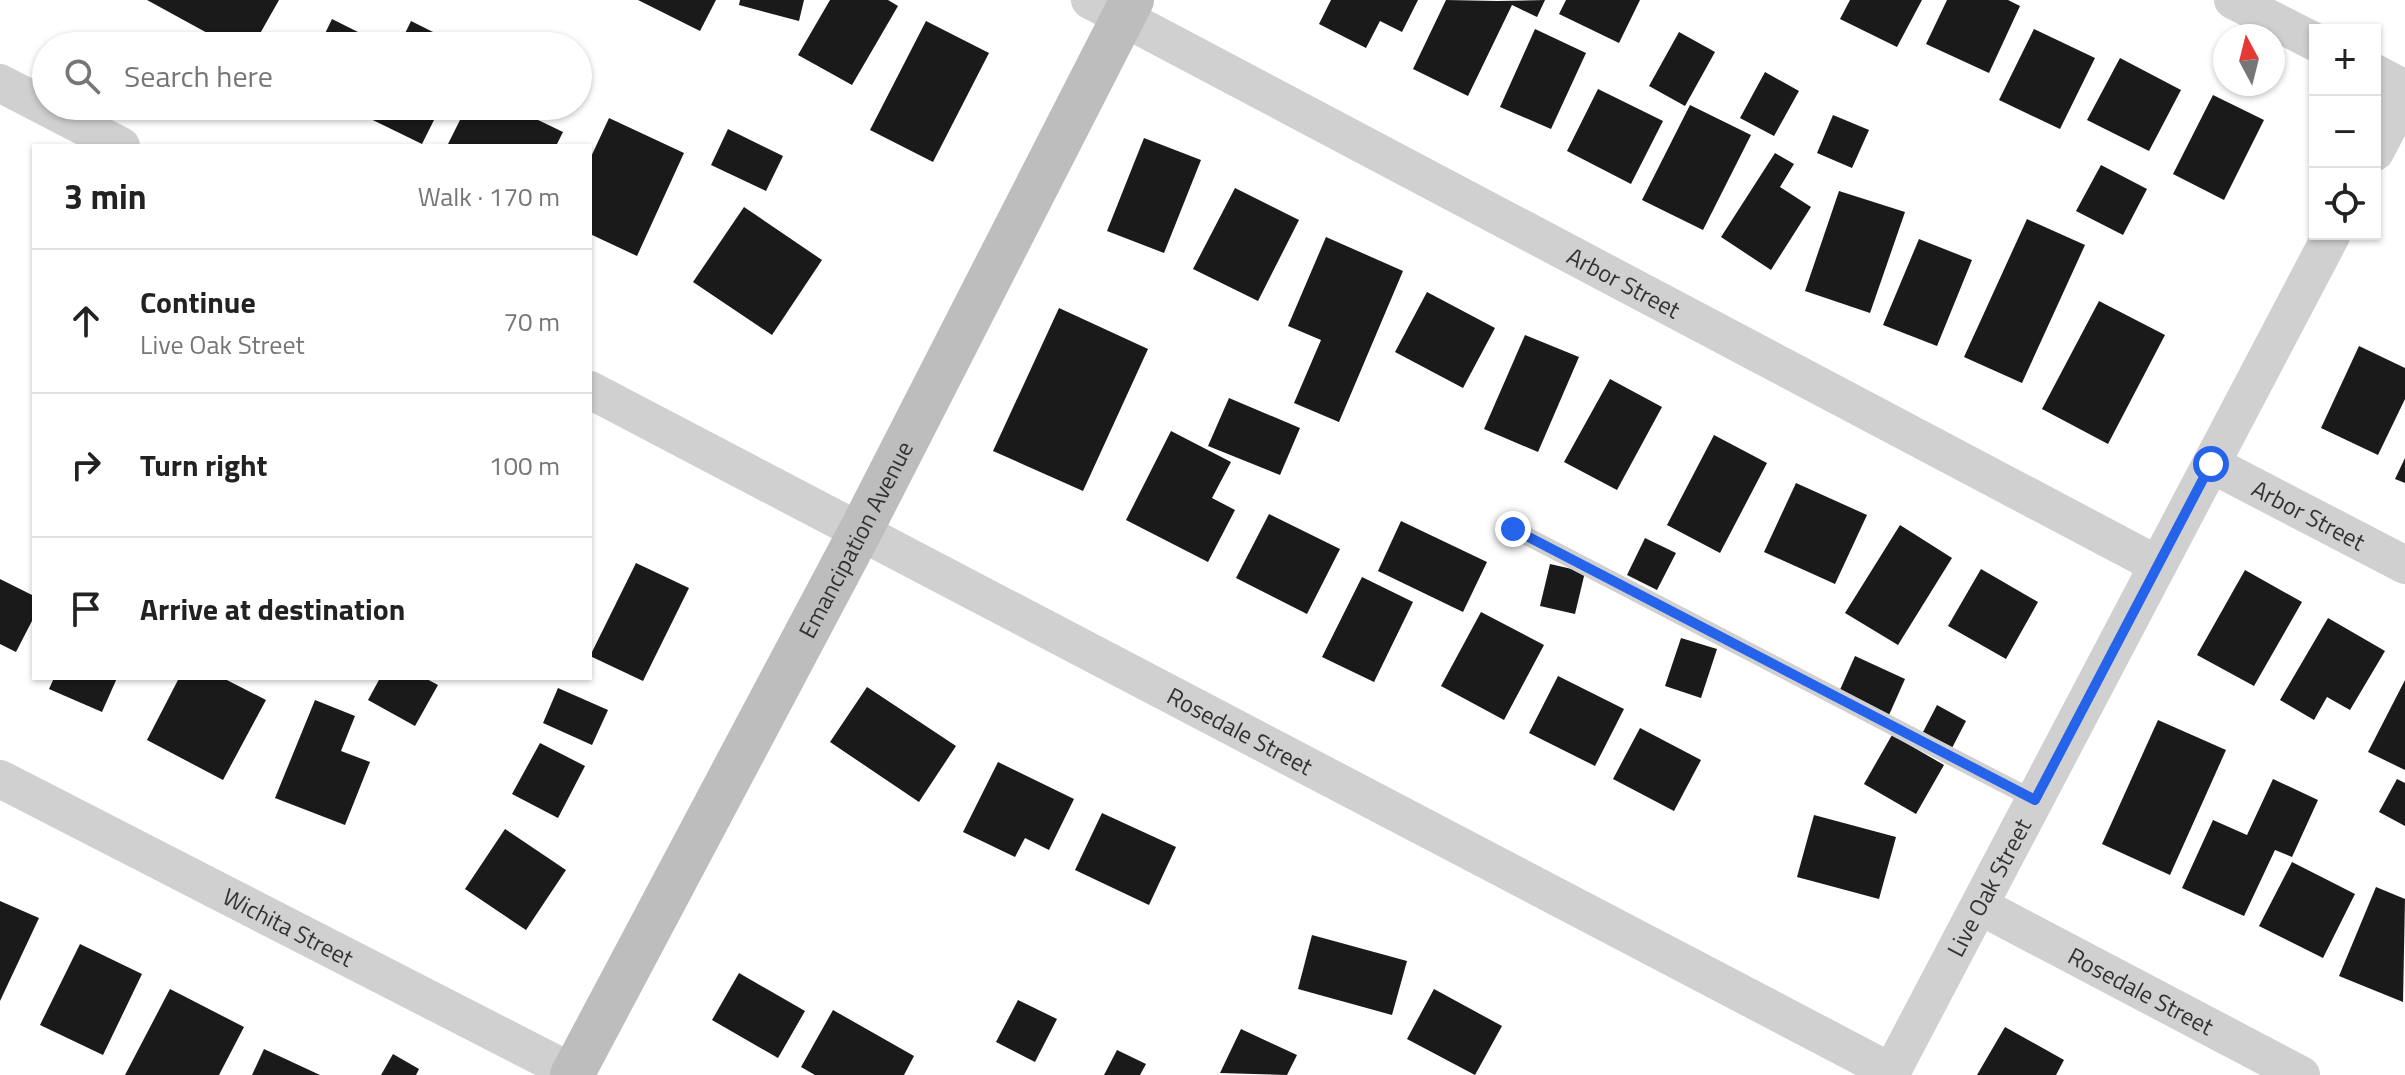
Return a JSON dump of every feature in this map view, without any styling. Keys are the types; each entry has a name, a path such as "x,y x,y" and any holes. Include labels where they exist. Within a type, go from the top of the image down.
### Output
{"main road":[{"name":"Emancipation Avenue","path":"574,1074 861,530 1115,6"}],"street":[{"path":"2233,0 2309,39"},
{"name":"Arbor Street","path":"1115,6 2158,565"},
{"path":"2381,76 2405,89"},
{"path":"0,83 32,100"},
{"path":"2381,141 2405,95"},
{"path":"71,120 117,144"},
{"name":"Live Oak Street","path":"1891,1073 2329,240"},
{"name":"Rosedale Street","path":"592,391 1891,1073"},
{"name":"Arbor Street","path":"2211,464 2405,565"},
{"name":"Wichita Street","path":"0,779 574,1074"},
{"name":"Rosedale Street","path":"1980,906 2301,1075"}],"lane":[{"path":"1513,529 2035,800"}],"building":[{"path":"147,0 279,0 261,32 205,32"},
{"path":"638,0 716,0 700,31"},
{"path":"740,0 804,0 799,21 739,5"},
{"path":"830,0 888,0 898,6 852,85 798,55"},
{"path":"1331,0 1418,0 1402,32 1380,21 1366,48 1319,24"},
{"path":"1446,0 1545,0 1537,17 1512,5 1468,96 1413,69"},
{"path":"1566,0 1640,0 1619,43 1559,14"},
{"path":"1850,0 1922,0 1897,47 1840,19"},
{"path":"1947,0 2008,0 2020,6 1989,73 1926,44"},
{"path":"332,19 358,32 326,32"},
{"path":"411,21 433,32 406,32"},
{"path":"926,21 989,53 933,162 870,130"},
{"path":"1535,29 1586,53 1551,129 1500,107"},
{"path":"2034,29 2095,58 2060,129 1999,100"},
{"path":"1679,32 1715,52 1685,106 1649,86"},
{"path":"2120,58 2181,90 2149,151 2087,120"},
{"path":"1765,72 1799,91 1774,136 1740,118"},
{"path":"1598,89 1663,121 1631,184 1567,151"},
{"path":"2213,95 2264,120 2224,200 2173,174"},
{"path":"1690,105 1751,135 1703,230 1642,200"},
{"path":"1833,115 1869,130 1852,168 1817,153"},
{"path":"609,118 684,153 637,256 592,235 592,155"},
{"path":"373,120 434,120 422,144"},
{"path":"460,120 538,120 563,132 557,144 448,144"},
{"path":"728,129 783,156 766,191 711,165"},
{"path":"1144,138 1201,160 1164,253 1107,231"},
{"path":"1775,153 1794,164 1780,187 1811,207 1771,270 1721,237"},
{"path":"2101,165 2147,189 2123,235 2076,211"},
{"path":"1235,188 1299,220 1258,301 1193,269"},
{"path":"1839,191 1905,212 1870,313 1805,291"},
{"path":"744,207 822,260 772,335 693,282"},
{"path":"2027,219 2085,245 2022,383 1964,357"},
{"path":"1326,237 1403,271 1339,422 1294,403 1321,340 1288,326"},
{"path":"1919,239 1972,260 1937,346 1883,325"},
{"path":"1427,292 1495,328 1463,388 1395,352"},
{"path":"2099,301 2165,335 2108,444 2042,409"},
{"path":"1059,308 1148,349 1083,491 993,451"},
{"path":"1525,335 1579,357 1538,452 1484,429"},
{"path":"2359,346 2405,368 2405,399 2378,455 2321,428"},
{"path":"1610,379 1662,407 1617,490 1564,462"},
{"path":"1229,398 1300,428 1280,475 1208,446"},
{"path":"1171,431 1231,462 1212,498 1235,510 1208,562 1126,520"},
{"path":"1714,435 1767,463 1720,553 1667,525"},
{"path":"2405,458 2405,483 2395,479"},
{"path":"1796,483 1867,515 1835,584 1764,552"},
{"path":"1269,514 1340,549 1307,614 1236,578"},
{"path":"1401,521 1487,562 1463,612 1378,571"},
{"path":"1900,525 1952,558 1898,645 1845,613"},
{"path":"1645,538 1676,553 1657,590 1627,575"},
{"path":"636,563 689,588 643,681 592,657"},
{"path":"1550,564 1585,572 1575,614 1540,606"},
{"path":"1981,569 2038,602 2006,659 1948,626"},
{"path":"2245,570 2302,602 2254,686 2197,655"},
{"path":"1362,577 1413,602 1374,682 1322,657"},
{"path":"0,579 32,595 32,621 16,652 0,644"},
{"path":"1481,612 1544,645 1504,720 1441,686"},
{"path":"2328,618 2385,651 2350,710 2327,697 2314,720 2280,700"},
{"path":"1681,638 1717,649 1701,698 1665,686"},
{"path":"1855,656 1905,679 1889,715 1839,692"},
{"path":"1558,676 1624,709 1595,766 1529,733"},
{"path":"53,680 116,680 102,712 49,689"},
{"path":"178,680 227,680 266,700 223,780 147,740"},
{"path":"379,680 429,680 438,685 415,726 368,700"},
{"path":"2405,680 2405,770 2368,752"},
{"path":"867,687 956,746 919,802 830,742"},
{"path":"558,688 608,710 592,745 543,723"},
{"path":"315,700 355,716 341,751 370,762 345,825 275,798"},
{"path":"1937,705 1966,721 1952,748 1923,732"},
{"path":"2158,720 2226,750 2170,875 2102,844"},
{"path":"1640,728 1701,760 1674,811 1613,779"},
{"path":"1892,735 1944,765 1916,814 1864,784"},
{"path":"540,743 585,766 558,818 512,794"},
{"path":"998,762 1074,799 1049,850 1025,838 1015,857 963,832"},
{"path":"2273,779 2318,800 2292,857 2275,850 2244,916 2182,888 2213,820 2247,835"},
{"path":"2397,779 2405,783 2405,826 2379,812"},
{"path":"1102,813 1176,847 1149,905 1075,870"},
{"path":"1814,815 1896,837 1879,899 1797,877"},
{"path":"505,829 566,870 526,930 465,889"},
{"path":"2292,862 2355,894 2323,958 2259,926"},
{"path":"2376,887 2405,899 2403,1002 2339,976"},
{"path":"0,901 39,918 0,1001"},
{"path":"1312,935 1407,961 1392,1015 1298,989"},
{"path":"80,944 142,974 103,1055 40,1025"},
{"path":"739,973 805,1011 778,1058 712,1020"},
{"path":"170,989 244,1027 219,1075 125,1075"},
{"path":"1434,989 1502,1026 1475,1075 1407,1039"},
{"path":"1018,1000 1057,1019 1035,1062 996,1042"},
{"path":"833,1010 914,1056 904,1075 815,1075 801,1067"},
{"path":"2005,1027 2064,1060 2056,1075 1977,1075"},
{"path":"1241,1029 1297,1055 1287,1075 1220,1073"},
{"path":"264,1049 320,1075 252,1075"},
{"path":"1117,1050 1146,1064 1140,1075 1104,1075"},
{"path":"393,1054 419,1069 416,1075 381,1075"}],"route":[{"path":"1513,529 2035,800 2211,464"}]}
